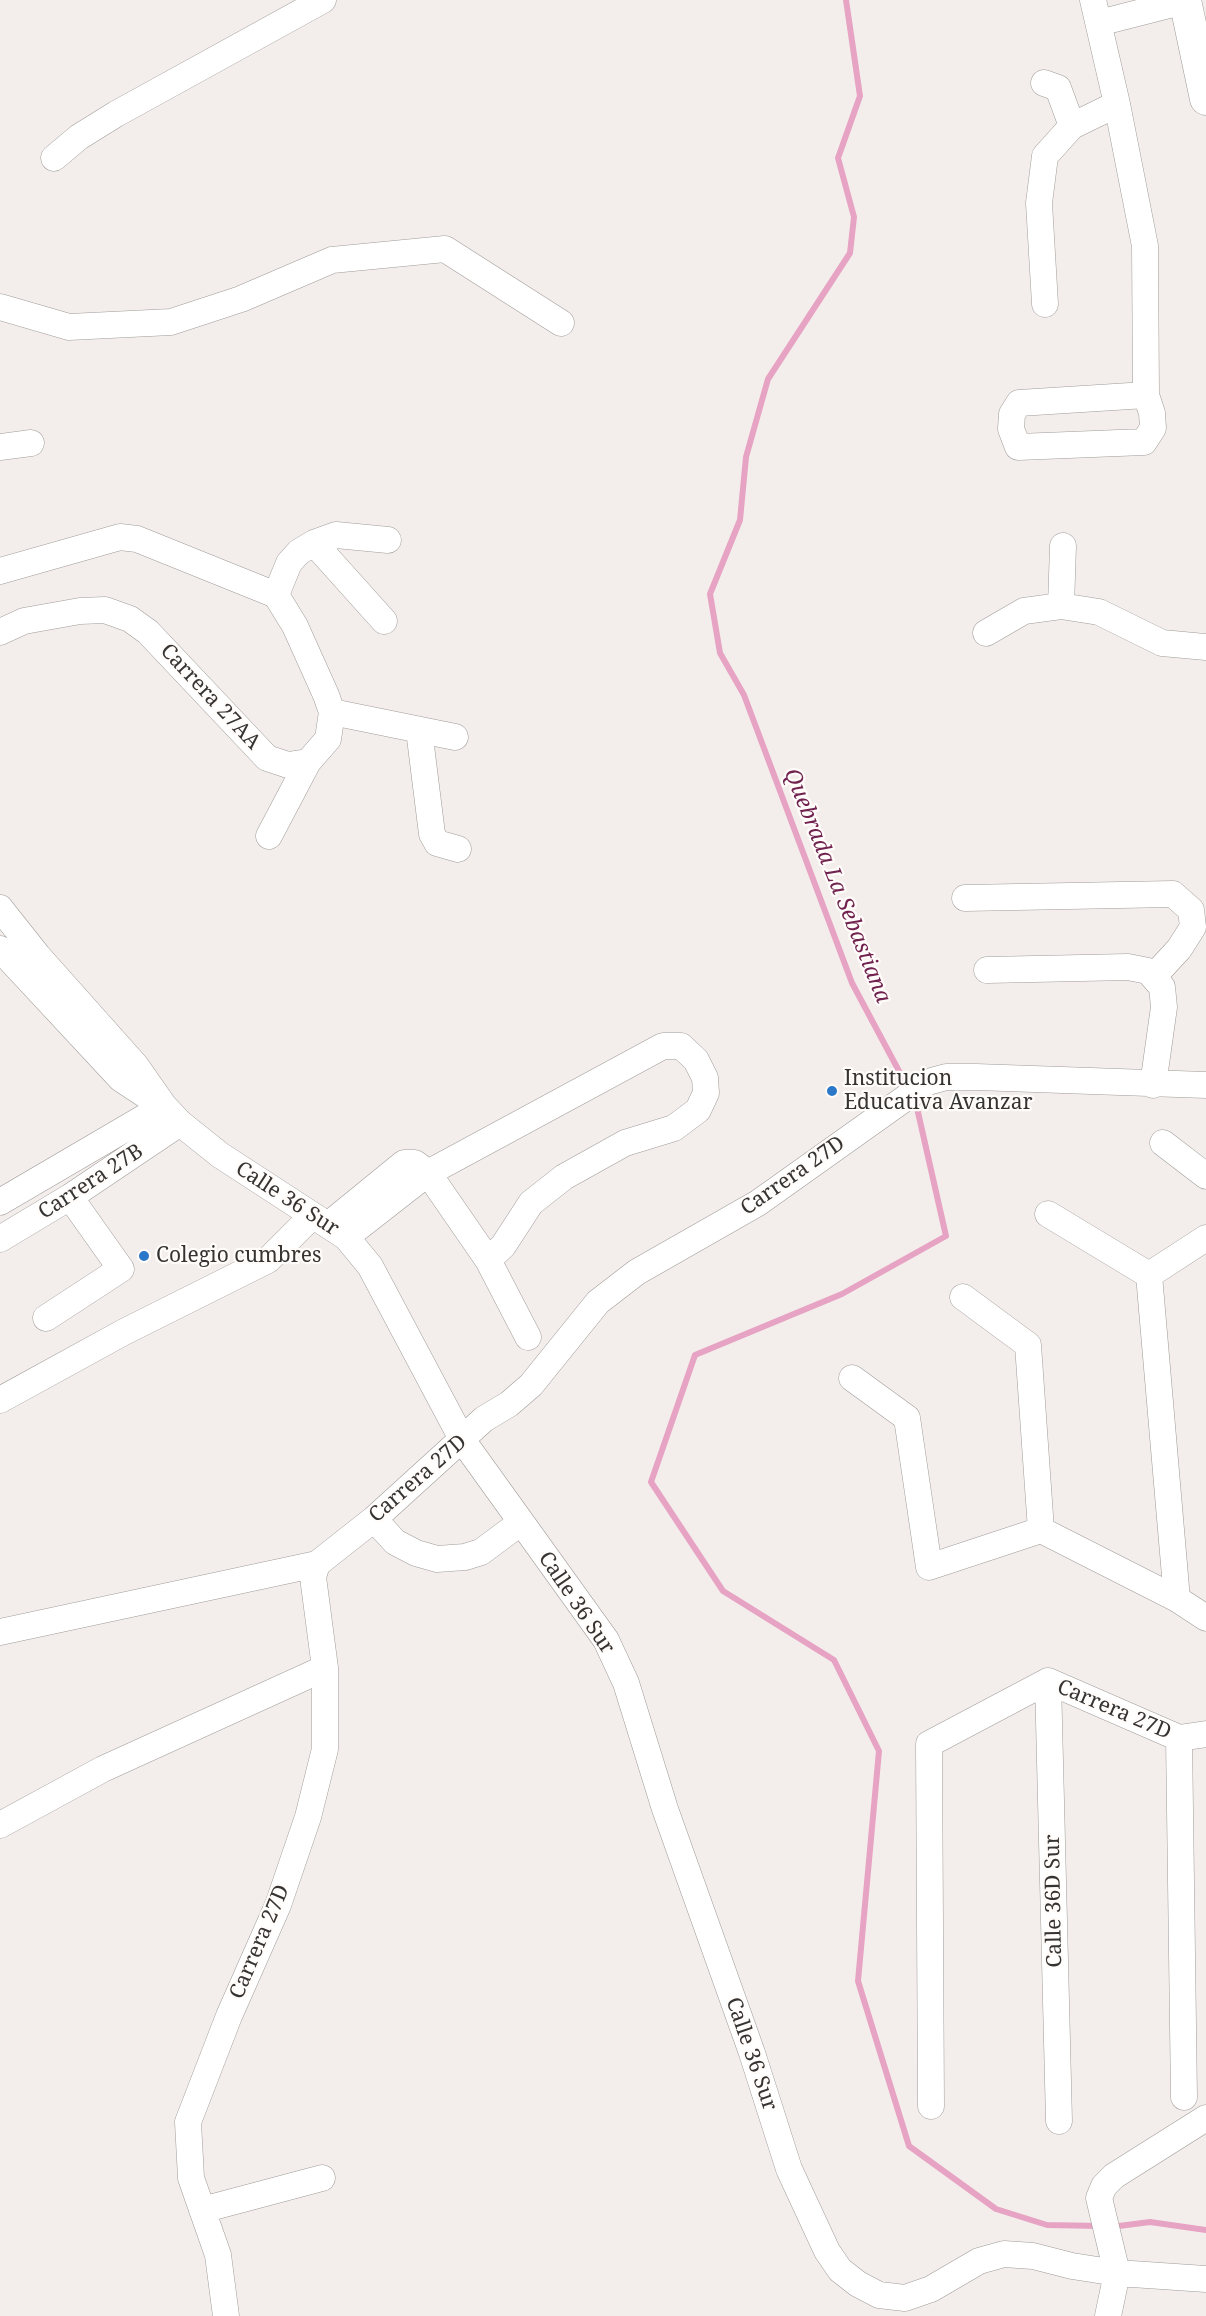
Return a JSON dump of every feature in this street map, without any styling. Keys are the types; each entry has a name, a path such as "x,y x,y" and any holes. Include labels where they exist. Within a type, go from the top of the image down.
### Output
{"main road":[{"path":"1186,3 1206,99"}],"street":[{"path":"54,158 79,137 116,114 322,0"},
{"path":"1146,395 1019,404 1012,414 1011,429 1018,447 1144,442 1153,428 1152,413 1146,395 1144,246 1099,7 1186,3"},
{"path":"1044,83 1058,88 1072,126"},
{"path":"1045,304 1039,203 1046,156 1072,126 1118,104"},
{"path":"0,307 69,327 171,322 241,299 332,260 445,249 561,323"},
{"path":"0,447 31,443"},
{"path":"276,595 289,563 299,552 314,543 336,535 388,540"},
{"path":"0,572 120,537 137,539 276,595 295,626 332,712 328,739 308,762 269,836"},
{"path":"314,543 384,621"},
{"path":"1061,606 1063,546"},
{"path":"986,633 1024,611 1061,606 1099,612 1162,643 1206,647"},
{"name":"Carrera 27AA","path":"0,632 24,621 80,610 105,610 130,619 167,649 267,758 288,765 308,762"},
{"path":"332,712 455,737"},
{"path":"418,730 432,834 437,843 458,849"},
{"path":"965,898 1173,894 1191,910 1193,927 1179,949 1154,976"},
{"name":"Calle 36 Sur","path":"0,908 38,956 136,1066 172,1115"},
{"name":"Calle 36 Sur","path":"0,950 8,974 121,1079 172,1115 220,1155 329,1226 370,1266 463,1441 606,1640 626,1683 665,1809 752,2053 789,2169 833,2261 858,2284 879,2295 905,2298 931,2289 979,2261 1004,2254 1033,2256 1072,2266 1116,2266"},
{"path":"987,970 1128,967 1148,971 1162,987 1164,1007 1153,1085"},
{"path":"0,1400 124,1332 268,1260 663,1046 681,1046 696,1060 705,1078 706,1086 706,1094 698,1110 674,1128 625,1143 564,1177 531,1203 503,1246 488,1260"},
{"name":"Carrera 27D","path":"226,2316 218,2255 191,2178 188,2122 229,2016 278,1905 308,1816 325,1749 325,1668 313,1577 317,1564 374,1519 463,1441 484,1419 509,1404 531,1385 598,1302 629,1278 758,1203 928,1082 946,1077 976,1077 1153,1085 1201,1082"},
{"path":"0,1202 172,1115"},
{"name":"Carrera 27B","path":"0,1239 70,1197 172,1115"},
{"path":"1163,1143 1206,1176"},
{"path":"428,1173 488,1260 528,1337"},
{"path":"46,1318 121,1269 70,1197"},
{"path":"1048,1214 1149,1275"},
{"path":"1149,1275 1206,1239"},
{"path":"1149,1275 1177,1599"},
{"path":"963,1297 1028,1345 1041,1530"},
{"path":"852,1378 906,1418 929,1567 1041,1530 1177,1599 1206,1618"},
{"path":"374,1519 395,1542 416,1553 437,1559 465,1557 482,1552 520,1523"},
{"path":"0,1632 317,1564"},
{"path":"0,1825 103,1769 325,1668"},
{"name":"Carrera 27D","path":"931,2106 929,1744 1048,1681 1179,1738 1206,1734"},
{"name":"Calle 36D Sur","path":"1048,1681 1059,2121"},
{"path":"1179,1738 1184,2097"},
{"path":"1108,2316 1116,2266 1099,2198 1104,2186 1114,2176 1206,2118"},
{"path":"202,2210 322,2178"},
{"path":"1116,2266 1206,2279"}],"waterway":[{"path":"846,0 860,96 838,158 854,217 850,253 768,379 746,457 740,520 710,594 720,653 744,695 852,983 908,1088"},
{"name":"Quebrada La Sebastiana","path":"915,1099 946,1236 842,1294 695,1355 651,1482 723,1591 834,1660 879,1751 858,1981 909,2146 996,2209 1047,2225 1101,2226"},
{"name":"Quebrada La Sebastiana","path":"1111,2227 1150,2222 1206,2230"}],"place":[{"name":"Institucion Educativa Avanzar","path":"832,1091"},
{"name":"Colegio cumbres","path":"144,1256"}]}
